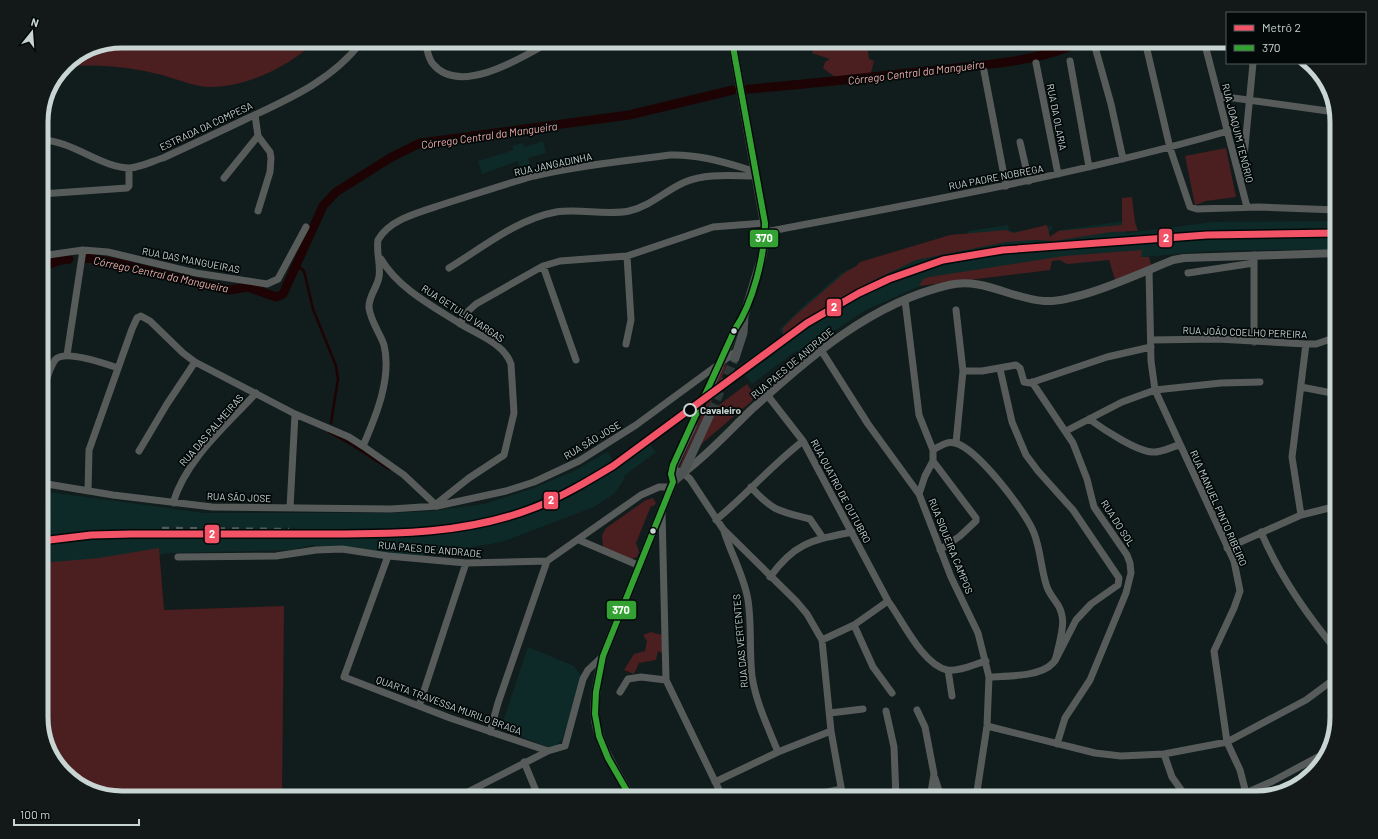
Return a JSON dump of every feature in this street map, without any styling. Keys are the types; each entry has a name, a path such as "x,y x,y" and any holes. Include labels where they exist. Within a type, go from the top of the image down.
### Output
{"main road":[{"path":"733,48 754,173 765,227 762,257 744,316 743,333 737,354"},
{"path":"709,389 736,329 744,316"},
{"path":"627,791 597,728 595,700 603,656 672,485 683,472 711,412"},
{"path":"672,485 672,469 692,426"}],"street":[{"name":"ESTRADA DA COMPESA","path":"130,168 163,158 302,92 322,80 351,56 357,48"},
{"path":"427,48 432,63 440,71 454,75 467,76 496,69 537,48"},
{"path":"1095,48 1111,104 1123,159"},
{"path":"1147,48 1170,148 1190,207 1197,209 1247,207 1330,210"},
{"name":"RUA JOAQUIM TENÓRIO","path":"1206,48 1247,207"},
{"path":"1070,61 1089,167"},
{"name":"RUA DA OLARIA","path":"1036,63 1058,174"},
{"path":"1241,184 1253,64"},
{"path":"984,71 1006,186"},
{"path":"1219,96 1329,111"},
{"path":"255,115 258,136 270,152 271,158 270,172 258,211"},
{"name":"RUA PADRE NOBREGA","path":"460,324 466,314 476,304 544,266 560,262 627,256 713,227 765,227 1006,186 1170,148 1228,131"},
{"path":"224,178 258,136"},
{"path":"48,141 65,144 104,161 130,168 129,186 127,188 48,194"},
{"path":"1020,142 1029,181"},
{"name":"RUA JANGADINHA","path":"363,446 374,420 380,400 386,365 383,345 370,313 369,306 379,278 378,240 390,227 408,217 542,174 617,162 686,154 700,156 754,173"},
{"path":"449,268 512,229 540,216 573,211 628,211 644,207 688,181 707,177 754,173"},
{"name":"RUA DAS MANGUEIRAS","path":"48,255 83,250 108,252 196,273 267,284 278,279 306,227"},
{"path":"67,355 83,250"},
{"name":"RUA GETULIO VARGAS","path":"379,254 387,270 403,284 460,324 501,349 509,358 513,382 514,413 504,454 469,478 436,505"},
{"name":"RUA PAES DE ANDRADE","path":"683,472 697,463 768,396 822,350 855,325 905,300 948,285 968,283 1030,299 1044,301 1057,300 1099,289 1184,258 1254,259 1330,254"},
{"path":"626,344 631,320 627,256"},
{"path":"1188,273 1254,259 1254,342"},
{"path":"544,266 576,360"},
{"name":"RUA MANUEL PINTO RIBEIRO","path":"1148,270 1151,343 1155,390 1237,570 1240,590 1239,598 1214,651 1227,742 1240,770 1245,791"},
{"path":"905,300 919,415 933,450 933,461 919,494"},
{"path":"956,310 963,371 956,443"},
{"path":"88,491 89,450 132,329 139,316 150,321 183,353 195,362 295,414 349,438 363,446 404,475 436,505"},
{"name":"RUA JOÃO COELHO PEREIRA","path":"1032,382 1151,343 1217,339 1316,344 1330,339"},
{"path":"1301,515 1292,457 1306,344"},
{"name":"RUA SIQUEIRA CAMPOS","path":"822,350 868,424 919,494 950,577 978,633 989,677 987,726 977,791"},
{"name":"RUA SÃO JOSE","path":"48,484 173,503 240,508 391,508 436,505 482,497 534,482 586,457 642,421 722,361 737,354"},
{"path":"48,379 56,359 67,355 118,368"},
{"path":"139,451 167,404 195,362"},
{"path":"963,371 1000,369 1018,366 1024,382 1032,382"},
{"path":"989,677 1028,674 1042,670 1055,661 1076,620 1091,604 1118,584 1119,578 1073,510 1038,471 1026,455 1012,422 1000,369"},
{"name":"RUA DO SOL","path":"1032,382 1066,432 1080,459 1094,507 1127,555 1131,573 1126,593 1090,680 1065,718 1057,744"},
{"path":"1066,432 1122,402 1155,390 1206,384 1260,382"},
{"path":"1301,387 1330,393"},
{"name":"RUA DAS PALMEIRAS","path":"173,503 181,481 193,462 256,393"},
{"name":"RUA QUATRO DE OUTUBRO","path":"768,396 803,441 888,601 920,650 937,665 948,670"},
{"path":"290,508 295,414"},
{"path":"1090,419 1101,427 1141,449 1155,452 1179,445"},
{"path":"716,520 774,465 803,441"},
{"path":"933,450 949,443 956,443 972,452 1012,497 1024,513 1034,532 1039,548 1047,588 1061,610 1064,620 1055,661"},
{"path":"933,461 976,518 976,521 970,528 940,550"},
{"path":"672,469 683,472 690,479 723,529 807,614 822,640 831,731 842,789 833,791"},
{"path":"490,732 498,703 547,561 579,540 641,495 659,487 672,485"},
{"path":"751,487 760,498 777,510 812,521 823,538"},
{"path":"1228,548 1301,515 1330,508"},
{"path":"662,510 666,680 720,791"},
{"name":"RUA DAS VERTENTES","path":"723,529 730,550 742,577 748,602 752,642 752,674 756,694 778,752"},
{"path":"770,577 791,552 805,544 823,538 852,532"},
{"path":"1261,532 1279,571 1299,603 1330,643"},
{"path":"579,540 640,566"},
{"name":"RUA PAES DE ANDRADE","path":"178,557 276,556 328,549 342,549 388,556 466,563 547,561"},
{"name":"QUARTA TRAVESSA MURILO BRAGA","path":"388,556 344,677 490,732 548,751"},
{"path":"419,706 466,563"},
{"path":"822,640 854,625 888,601"},
{"path":"854,625 873,667 892,692"},
{"path":"471,791 524,762 548,751 561,748 567,742 583,679 588,670 603,656"},
{"path":"952,696 948,670 986,661"},
{"path":"620,692 628,679 634,677 666,680"},
{"path":"987,726 1095,753 1121,756 1164,754 1227,742 1296,706 1330,682"},
{"path":"830,713 863,708"},
{"path":"917,710 925,727 934,774 939,791"},
{"path":"886,711 894,747 896,791"},
{"path":"715,782 778,752 831,731"},
{"path":"1164,754 1172,777 1182,791"},
{"path":"1254,791 1318,757"},
{"path":"524,762 536,791"},
{"path":"931,791 934,774"}],"shaded area":[{"path":"117,48 307,48 293,59 266,74 237,84 223,86 198,86 162,75 125,68 88,65 73,66 98,52"},
{"path":"834,48 868,50 869,59 874,61 868,84 844,80 828,72 823,68 825,62 830,59 812,53 813,49"},
{"path":"543,141 546,153 528,158 531,167 520,170 518,161 482,174 478,161 514,150 512,146 522,143 525,147"},
{"path":"1226,148 1236,197 1206,201 1195,205 1185,156"},
{"path":"1132,197 1135,222 1138,231 1111,232 1054,241 1035,240 1006,242 916,260 870,282 833,303 812,320 783,335 783,328 797,314 843,274 860,262 950,235 1006,230 1013,233 1047,225 1050,237 1058,231 1122,225 1122,198"},
{"path":"1125,221 1126,233 1212,222 1330,221 1330,249 1208,251 1069,264 1059,260 925,284 866,310 799,354 796,351 752,384 738,366 783,335 779,330 800,309 840,274 860,264 968,234 968,231 1008,225 1009,230 1013,232 1053,226 1049,233 1050,236 1058,233 1060,230"},
{"path":"1142,250 1141,257 1149,257 1151,265 1115,280 1109,260 1067,264 1059,260 1052,261 1050,270 919,286 923,279 929,277 1064,256"},
{"path":"728,363 684,467 678,470 721,369"},
{"path":"747,384 754,394 752,401 699,446 715,408"},
{"path":"645,437 656,452 624,476 625,478 614,494 594,507 502,542 418,556 312,545 291,550 171,553 68,568 48,569 48,492 205,513 394,513 432,511 484,504 531,489 574,471 607,452 613,460"},
{"path":"653,498 656,503 654,506 651,506 636,543 639,552 637,557 632,559 603,548 602,535 606,528 646,500"},
{"path":"159,548 164,610 284,606 282,791 113,790 85,781 66,766 52,741 48,722 48,562 99,558"},
{"path":"651,632 662,635 662,653 658,651 656,660 639,663 634,674 624,670 634,654 645,651 647,641 643,635"},
{"path":"528,647 574,666 582,677 562,740 552,749 501,728"}],"waterway":[{"name":"Córrego Central da Mangueira","path":"748,89 1010,62 1048,54 1065,48"},
{"name":"Córrego Central da Mangueira","path":"83,259 90,258 120,264 229,290 248,287 276,297 283,294 323,206 336,192 390,158 420,143 629,115 733,90"},
{"name":"Córrego Central da Mangueira","path":"48,265 69,259"},
{"path":"296,265 304,271 313,309 336,366 338,379 331,423"},
{"path":"329,432 354,446 389,469"}],"tunnel":[{"path":"711,412 735,358"},
{"path":"692,426 709,389"}],"railway":[{"path":"162,528 289,529"}],"metro line":[{"name":"2","path":"48,540 91,535 131,534 395,533 452,528 481,523 536,507 585,483 613,466 807,323 859,293 889,279 943,260 1003,250 1207,235 1330,233"}],"transit line":[{"name":"370","path":"627,791 608,758 599,736 595,714 596,692 603,656 673,482 671,474 673,465 747,306 757,278 763,249 765,223 733,48"}],"place":[{"name":"Cavaleiro","path":"690,410"}]}
